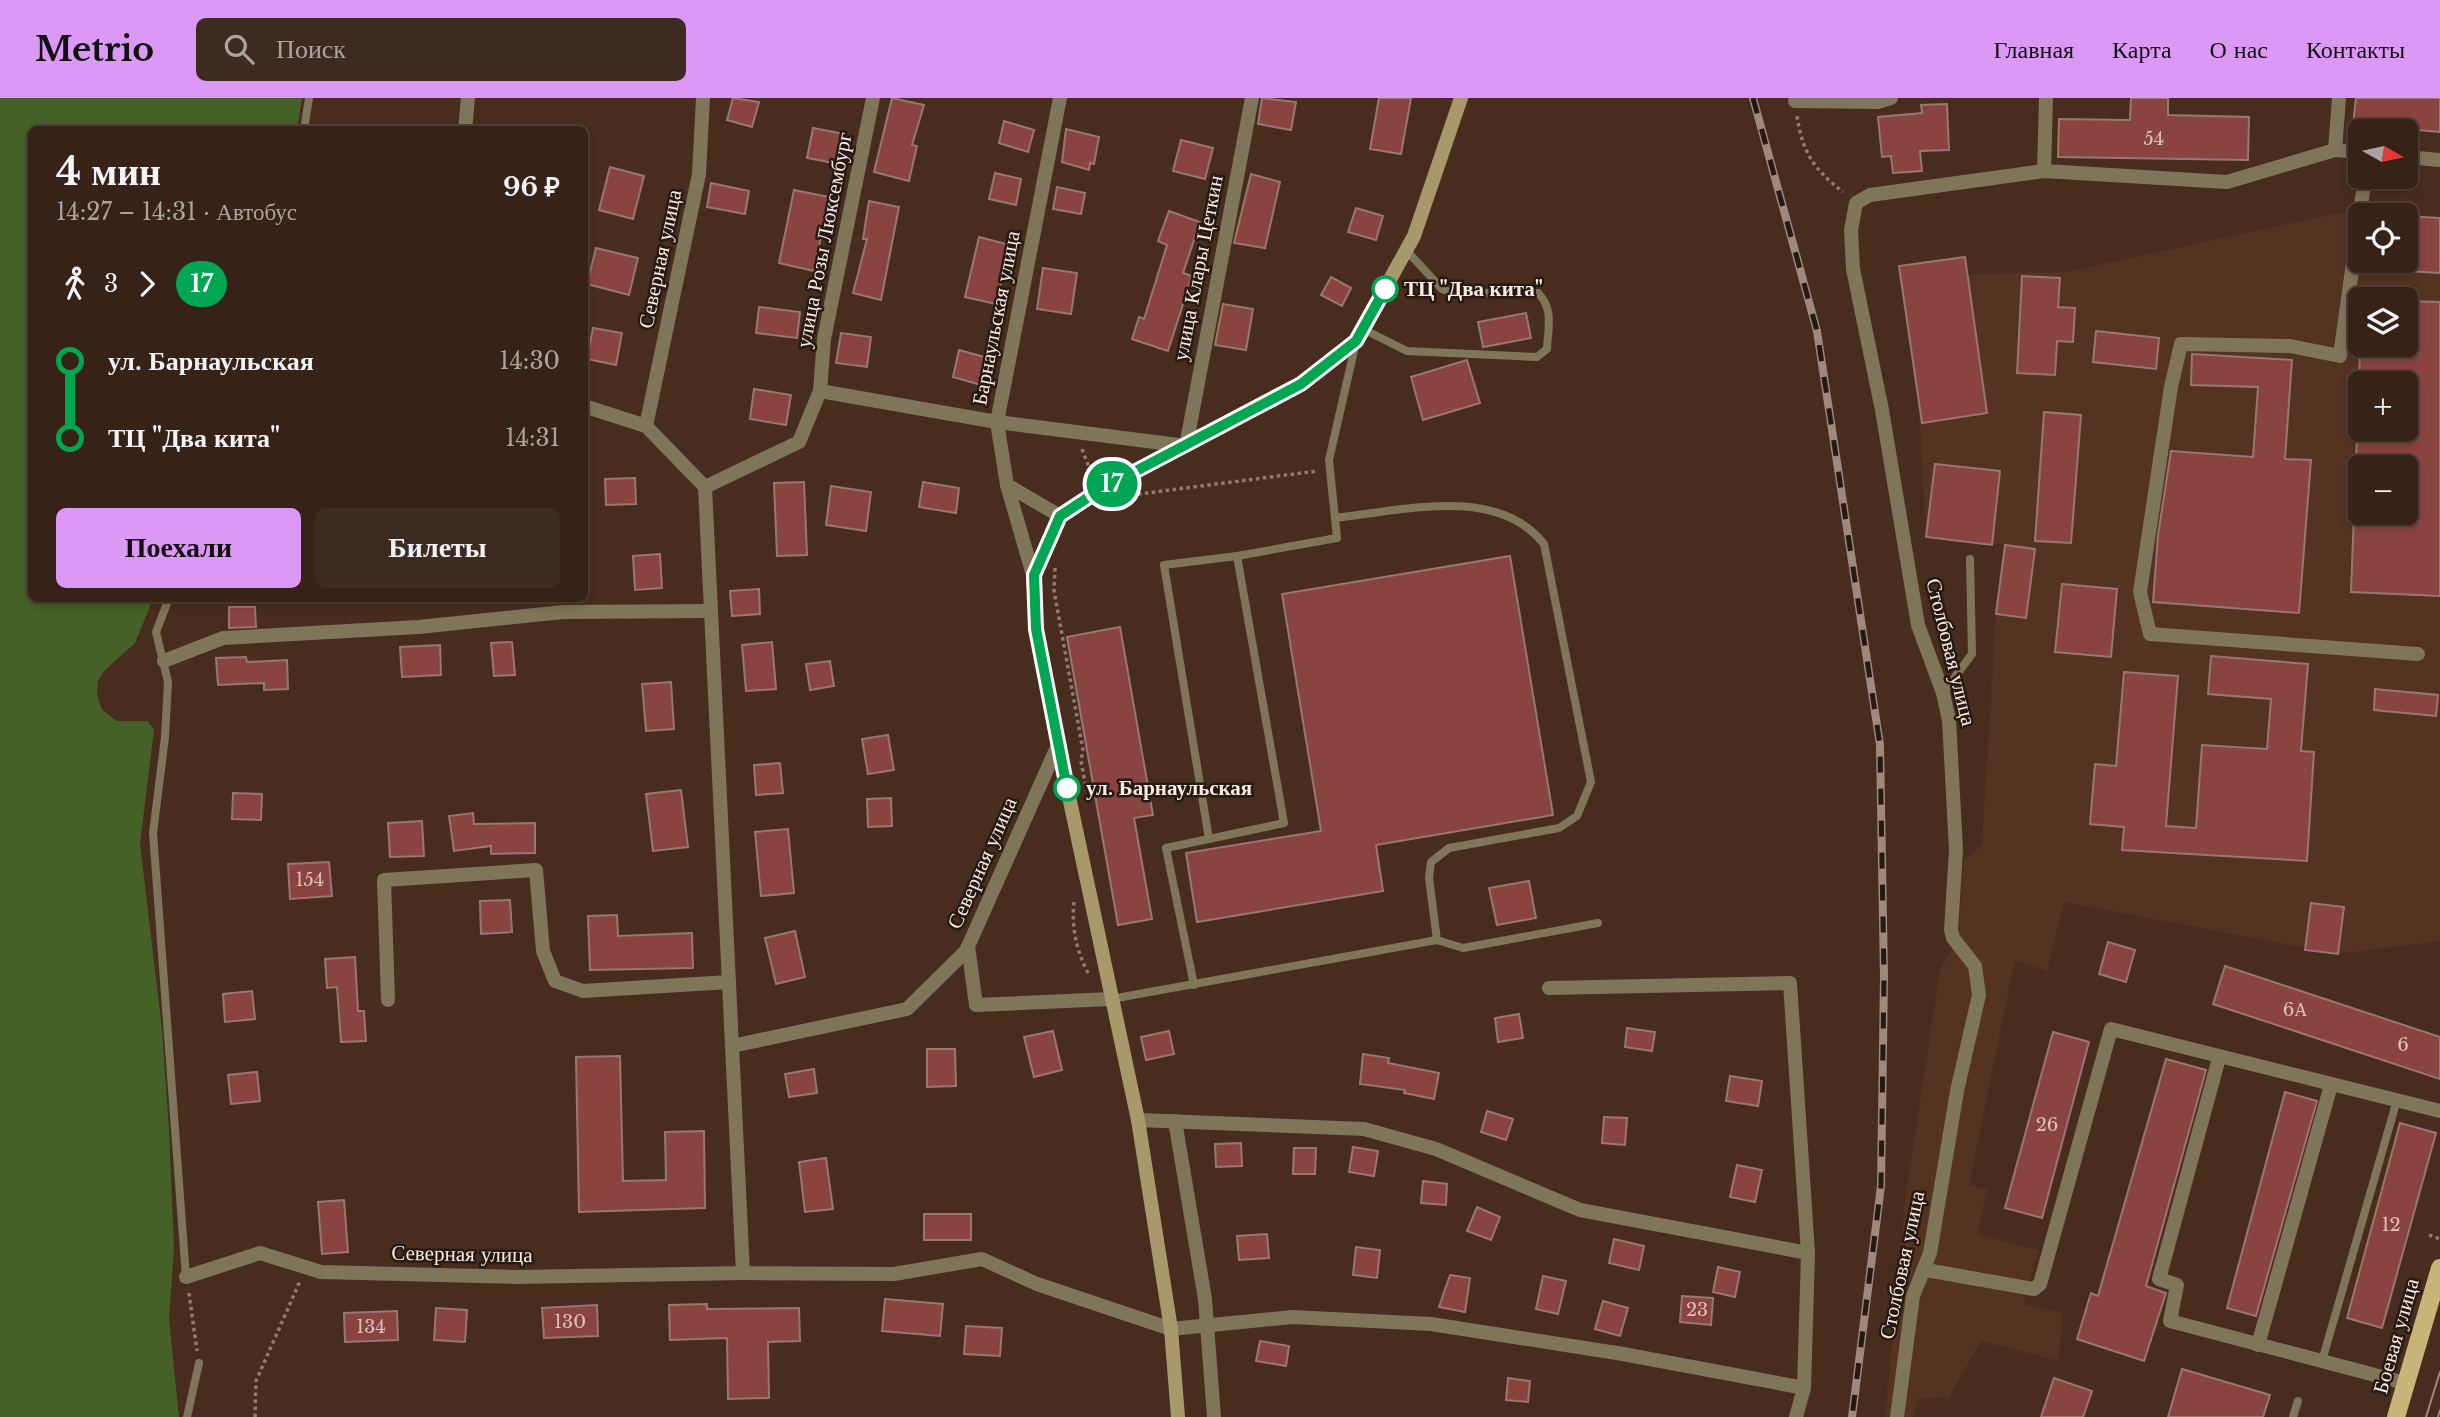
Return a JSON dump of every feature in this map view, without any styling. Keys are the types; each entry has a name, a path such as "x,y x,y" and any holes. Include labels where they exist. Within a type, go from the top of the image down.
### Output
{"main road":[{"name":"Боевая улица","path":"2396,1417 2440,1268"}],"street":[{"path":"466,126 468,98"},
{"name":"Северная улица","path":"646,426 699,174 703,98"},
{"name":"улица Розы Люксембург","path":"705,487 799,442 820,391 824,340 873,98"},
{"name":"Барнаульская улица","path":"1034,575 1007,485 997,422 1060,98"},
{"name":"улица Клары Цеткин","path":"1186,446 1252,98"},
{"path":"1178,1417 1171,1329 1138,1120 1058,746 1036,629 1034,575 1060,516 1098,491 1301,384 1360,335 1414,236 1461,98"},
{"path":"1795,101 1878,102 1891,98"},
{"path":"2044,171 2046,98"},
{"path":"2335,150 2339,98"},
{"path":"1856,203 1870,195 2044,171 2227,182 2335,150 2348,151"},
{"path":"2418,158 2440,160"},
{"path":"2363,189 2340,356 2290,346 2181,344 2171,387 2140,592 2150,634 2418,654"},
{"name":"Столбовая улица","path":"1856,203 1851,230 1853,269 1882,410 1918,625 1943,693 1952,749 1956,850 1951,930 1953,938 1975,966 1979,995 1957,1091 1926,1270 1913,1296 1897,1417"},
{"path":"820,391 997,422 1186,446"},
{"path":"588,408 646,426 705,487 743,1272"},
{"path":"1007,485 1060,516"},
{"path":"164,661 223,638 419,627 563,612 709,611"},
{"name":"Северная улица","path":"732,1045 907,1009 968,946 1058,746"},
{"path":"388,1000 384,880 536,870 542,950 555,981 583,991 729,982"},
{"path":"968,946 976,1005 1111,999"},
{"path":"1549,988 1790,983 1808,1253 1804,1388 1796,1417"},
{"path":"1926,1270 2034,1289 2040,1284 2111,1029 2440,1111"},
{"path":"2220,1058 2159,1279 2177,1285 2170,1321 2406,1383"},
{"path":"2258,1345 2331,1085"},
{"path":"1138,1120 1364,1129 1436,1149 1580,1210 1808,1253"},
{"path":"1175,1121 1205,1298 1214,1417"},
{"name":"Северная улица","path":"186,1277 260,1253 321,1272 517,1277 743,1272 894,1274 982,1259 1037,1284 1171,1329"},
{"path":"1171,1329 1292,1317 1431,1324 1623,1353 1804,1388"}],"lane":[{"path":"305,126 309,98"},
{"path":"1209,839 1164,565 1237,556 1337,538 1329,460 1360,335 1407,351 1431,354 1537,357 1547,349 1549,312 1547,302 1538,293 1452,293 1441,289 1406,250"},
{"path":"1335,518 1454,506 1500,511 1533,529 1544,544 1591,782 1577,816 1559,828 1449,848 1431,862 1429,878 1437,940"},
{"path":"1194,985 1166,848 1284,823 1237,556"},
{"path":"1943,693 1972,654 1970,559"},
{"path":"167,602 156,632 168,682 165,737 153,833 186,1277"},
{"path":"1111,999 1437,940 1463,948 1598,923"},
{"path":"2322,1362 2397,1100"},
{"path":"187,1417 198,1363"},
{"path":"2293,1417 2298,1401"}],"path":[{"path":"1795,101 1801,141 1817,171 1856,203"},
{"path":"1076,432 1098,491"},
{"path":"1121,497 1330,469"},
{"path":"1055,567 1054,591 1083,750 1081,761 1087,797"},
{"path":"2429,1236 2440,1239"},
{"path":"255,1417 256,1381 306,1268"},
{"path":"186,1277 198,1363"}],"shaded area":[{"path":"2338,213 2348,213 2348,273 2418,273 2418,246 2440,218 2440,941 2338,954 2064,902 2047,971 2015,960 1969,1185 1987,1190 1977,1234 2038,1250 2024,1304 2062,1313 2059,1361 1981,1341 1949,1397 1918,1399 1913,1417 1885,1417 1906,1194 1940,970 1958,938 1964,861 1982,844 1996,614 2005,545 1926,537 1912,276 2066,272"}],"green space":[{"path":"0,98 302,98 297,126 28,126 28,602 152,602 135,643 104,671 98,681 97,695 102,710 117,721 147,721 154,729 140,844 162,1029 169,1131 174,1248 169,1319 179,1417 0,1417"}],"building":[{"path":"733,98 759,102 752,127 727,120"},
{"path":"892,98 924,105 912,145 917,146 909,181 874,172"},
{"path":"1262,98 1296,102 1291,130 1258,124"},
{"path":"1379,98 1411,98 1401,154 1370,149"},
{"path":"2131,98 2168,98 2168,115 2249,117 2248,160 2058,157 2059,119 2130,120"},
{"path":"2356,98 2440,98 2440,132 2418,130 2418,119 2354,119"},
{"path":"1947,104 1949,150 1920,151 1922,171 1893,173 1891,156 1882,157 1878,117 1922,113 1921,105"},
{"path":"1004,121 1034,130 1028,152 999,143"},
{"path":"813,128 845,134 839,164 807,158"},
{"path":"1066,129 1099,137 1094,164 1090,163 1089,170 1062,162"},
{"path":"1181,140 1213,148 1205,179 1173,171"},
{"path":"610,167 644,176 633,219 599,210"},
{"path":"995,173 1021,179 1016,205 989,199"},
{"path":"1251,174 1280,182 1265,248 1234,243"},
{"path":"711,183 749,191 745,214 707,207"},
{"path":"1057,187 1085,193 1081,214 1053,209"},
{"path":"794,190 829,197 814,271 779,263"},
{"path":"869,201 899,207 881,300 853,293 867,239 863,239"},
{"path":"1356,208 1383,216 1376,240 1348,232"},
{"path":"1169,211 1200,222 1183,273 1192,276 1168,351 1132,339 1139,317 1144,319 1167,245 1158,241"},
{"path":"2418,217 2440,218 2440,273 2418,272"},
{"path":"979,237 1010,245 996,304 965,297"},
{"path":"596,248 638,258 629,295 588,284"},
{"path":"1965,257 1987,413 1922,423 1899,266"},
{"path":"1043,268 1077,273 1071,314 1037,309"},
{"path":"2022,276 2060,278 2058,307 2075,308 2073,342 2057,341 2055,375 2017,373"},
{"path":"1331,277 1351,288 1342,306 1321,295"},
{"path":"2418,301 2440,302 2440,596 2351,592 2354,525 2418,525 2418,455 2356,455 2357,441 2418,441 2418,371 2359,371 2360,357 2418,357"},
{"path":"1223,304 1253,309 1246,350 1215,345"},
{"path":"759,307 800,312 797,338 756,333"},
{"path":"1526,313 1531,338 1483,347 1478,322"},
{"path":"593,328 622,333 616,365 588,359"},
{"path":"2096,331 2159,338 2156,369 2093,362"},
{"path":"841,333 871,337 867,367 836,363"},
{"path":"959,350 988,358 981,385 953,377"},
{"path":"2192,354 2292,360 2285,459 2311,460 2299,613 2153,602 2158,535 2171,451 2253,457 2258,387 2191,385"},
{"path":"1467,360 1480,403 1423,420 1411,377"},
{"path":"754,389 791,395 786,425 750,419"},
{"path":"2044,412 2081,415 2071,543 2035,541"},
{"path":"1935,464 2000,471 1992,545 1926,537"},
{"path":"635,478 636,504 606,505 605,479"},
{"path":"804,482 807,555 777,556 774,483"},
{"path":"923,482 959,488 956,513 919,507"},
{"path":"831,486 871,492 866,531 826,525"},
{"path":"2005,545 2035,549 2026,618 1996,614"},
{"path":"660,554 662,588 635,590 633,556"},
{"path":"1510,556 1553,815 1376,845 1383,891 1197,922 1186,853 1321,831 1282,594"},
{"path":"2062,584 2117,589 2111,657 2055,652"},
{"path":"759,589 760,614 732,616 730,591"},
{"path":"229,607 255,607 256,627 229,628"},
{"path":"1120,627 1153,815 1134,818 1152,919 1118,925 1067,637"},
{"path":"512,642 515,675 494,676 491,643"},
{"path":"772,642 776,689 746,691 742,645"},
{"path":"440,645 441,675 402,677 400,647"},
{"path":"2211,656 2308,664 2301,751 2314,752 2307,861 2122,850 2124,827 2090,824 2095,764 2116,766 2124,672 2178,676 2166,826 2196,828 2202,745 2267,749 2271,699 2208,694"},
{"path":"246,657 247,662 287,660 288,689 264,690 264,683 218,685 216,658"},
{"path":"830,661 834,686 810,690 806,664"},
{"path":"671,682 674,729 646,731 642,684"},
{"path":"2375,689 2438,695 2436,716 2374,710"},
{"path":"888,735 894,770 868,774 862,739"},
{"path":"780,763 783,793 756,795 754,765"},
{"path":"681,790 688,847 653,851 646,794"},
{"path":"233,793 262,794 261,820 232,819"},
{"path":"891,798 892,826 868,827 867,799"},
{"path":"473,813 474,824 535,823 535,853 491,854 491,846 454,851 449,816"},
{"path":"422,821 424,856 390,857 388,823"},
{"path":"788,829 794,893 761,896 755,832"},
{"path":"329,862 332,896 290,899 288,864"},
{"path":"1529,881 1536,918 1497,925 1489,888"},
{"path":"510,900 512,932 481,934 480,901"},
{"path":"2311,903 2344,907 2338,954 2305,950"},
{"path":"617,915 618,936 692,933 693,968 590,970 588,916"},
{"path":"795,931 805,977 776,984 765,938"},
{"path":"2108,942 2135,950 2126,982 2099,974"},
{"path":"355,957 358,1011 364,1011 366,1041 341,1042 337,987 327,988 325,959"},
{"path":"2225,966 2440,1037 2440,1079 2213,1004"},
{"path":"252,991 255,1019 225,1022 223,994"},
{"path":"1519,1014 1523,1038 1498,1042 1495,1018"},
{"path":"1627,1028 1655,1032 1652,1051 1625,1047"},
{"path":"1053,1031 1062,1070 1034,1077 1024,1037"},
{"path":"1169,1031 1174,1054 1146,1060 1141,1037"},
{"path":"2053,1032 2089,1042 2042,1218 2005,1208"},
{"path":"927,1049 955,1049 956,1086 927,1087"},
{"path":"1363,1054 1389,1058 1388,1063 1439,1073 1434,1099 1404,1093 1405,1090 1360,1084"},
{"path":"620,1056 623,1181 666,1180 665,1132 704,1131 705,1208 579,1212 576,1057"},
{"path":"2166,1059 2206,1070 2146,1286 2166,1293 2144,1361 2077,1339 2091,1293 2098,1296"},
{"path":"814,1069 817,1093 789,1097 785,1074"},
{"path":"257,1072 260,1101 231,1104 228,1075"},
{"path":"1730,1076 1762,1081 1758,1106 1726,1101"},
{"path":"2285,1092 2317,1101 2256,1316 2227,1308"},
{"path":"1487,1111 1513,1119 1506,1140 1481,1132"},
{"path":"1604,1117 1627,1118 1625,1145 1602,1143"},
{"path":"2400,1123 2436,1133 2382,1328 2347,1318"},
{"path":"1241,1143 1242,1166 1216,1167 1215,1144"},
{"path":"1353,1147 1378,1151 1374,1176 1349,1172"},
{"path":"1294,1148 1316,1148 1315,1174 1293,1174"},
{"path":"826,1158 833,1209 805,1212 799,1162"},
{"path":"1737,1165 1762,1170 1755,1202 1730,1197"},
{"path":"1423,1181 1447,1184 1446,1205 1421,1203"},
{"path":"344,1200 348,1252 322,1254 318,1202"},
{"path":"1477,1207 1500,1217 1491,1240 1467,1231"},
{"path":"924,1214 971,1214 971,1240 924,1240"},
{"path":"1267,1234 1269,1258 1239,1260 1237,1236"},
{"path":"1614,1239 1644,1246 1639,1270 1609,1263"},
{"path":"1356,1247 1380,1250 1377,1278 1353,1275"},
{"path":"1718,1267 1740,1272 1735,1297 1713,1292"},
{"path":"1450,1275 1470,1278 1465,1312 1439,1307"},
{"path":"1543,1276 1566,1281 1558,1314 1536,1309"},
{"path":"1682,1296 1713,1298 1711,1325 1680,1322"},
{"path":"885,1299 943,1304 940,1336 882,1331"},
{"path":"1603,1301 1628,1308 1620,1336 1595,1329"},
{"path":"707,1304 707,1309 799,1308 800,1341 768,1342 769,1398 728,1399 727,1338 670,1340 669,1305"},
{"path":"597,1305 598,1336 544,1338 542,1308"},
{"path":"436,1308 467,1310 465,1342 434,1340"},
{"path":"397,1311 398,1340 345,1342 344,1313"},
{"path":"966,1326 1002,1328 1000,1356 964,1354"},
{"path":"1260,1341 1289,1346 1286,1366 1256,1361"},
{"path":"2182,1369 2270,1395 2263,1417 2168,1417"},
{"path":"1508,1378 1530,1381 1528,1402 1506,1400"},
{"path":"2054,1378 2092,1391 2083,1417 2041,1417"}],"tram line":[{"path":"2426,1417 2440,1372"},
{"path":"2438,1417 2440,1410"}],"railway":[{"path":"1753,98 1817,331 1880,745 1884,977 1881,1186 1852,1417"}],"bus line":[{"name":"17","path":"1067,788 1036,629 1034,575 1060,516 1098,491 1301,384 1356,341 1385,289"}],"place":[{"name":"ТЦ \"Два кита\"","path":"1385,289"},
{"name":"ул. Барнаульская","path":"1067,788"}]}
